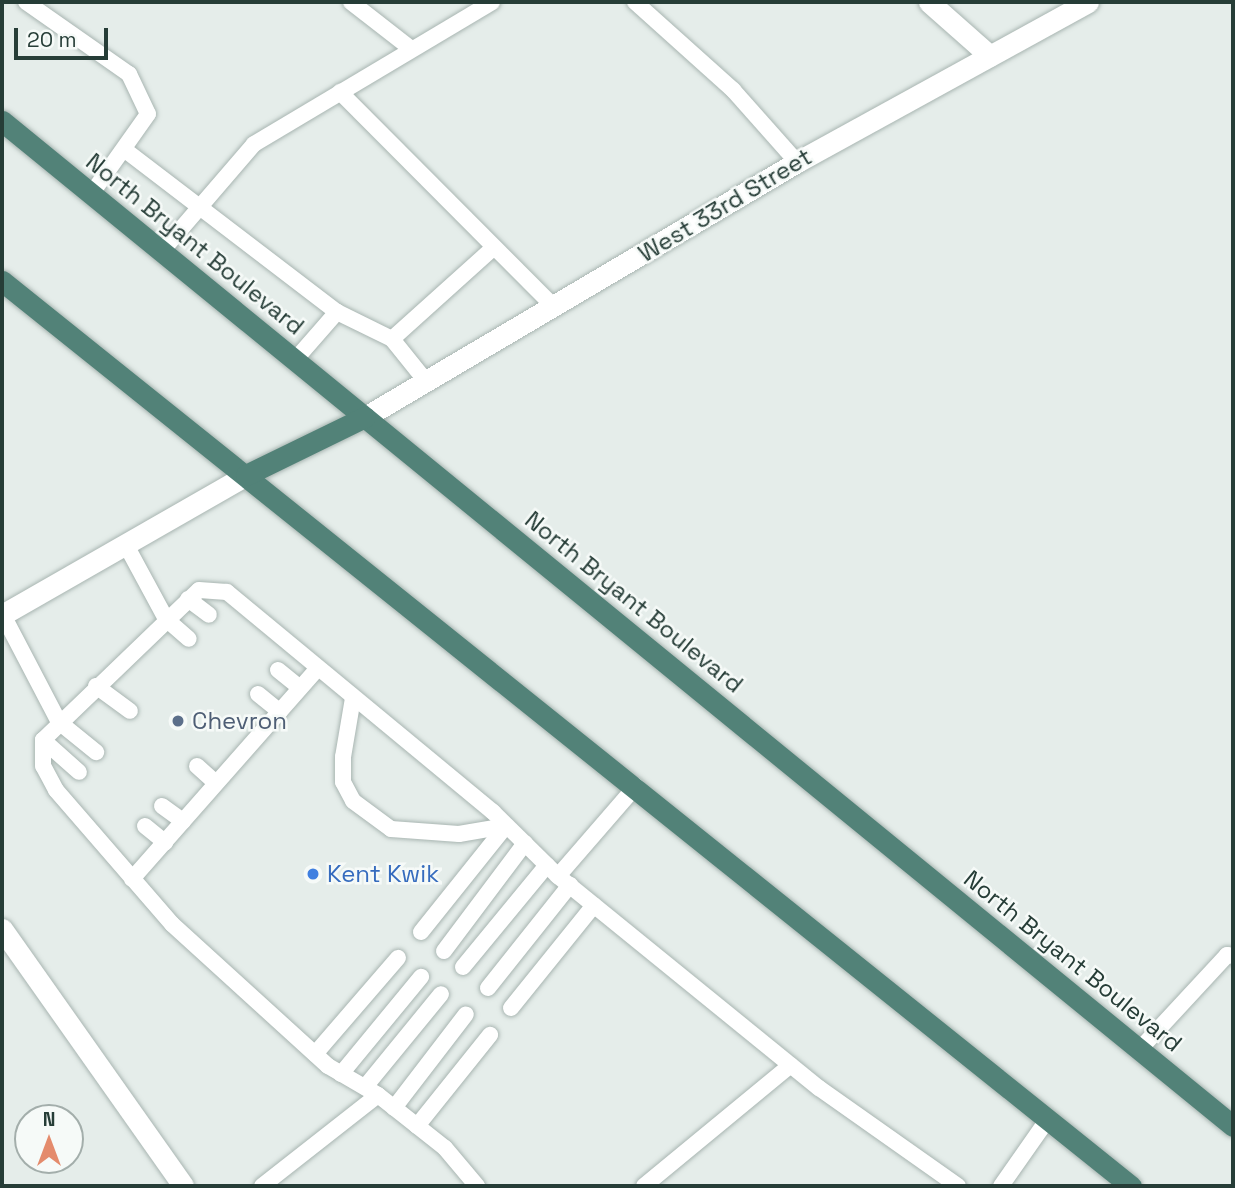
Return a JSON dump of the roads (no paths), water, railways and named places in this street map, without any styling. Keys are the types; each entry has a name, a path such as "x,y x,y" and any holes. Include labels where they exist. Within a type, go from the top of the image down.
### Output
{"highway":[{"name":"North Bryant Boulevard","path":"2,121 1233,1126"},
{"path":"2,281 636,786 1131,1186"},
{"path":"246,475 365,417"}],"street":[{"path":"929,2 990,56"},
{"name":"West 33rd Street","path":"365,417 797,162 1088,2"},
{"path":"2,615 246,475"},
{"path":"2,929 183,1186"}],"lane":[{"path":"26,2 129,74 148,114 92,193"},
{"path":"351,2 410,48"},
{"path":"162,251 254,144 410,48 492,2"},
{"path":"635,2 733,90 797,162"},
{"path":"340,92 554,307"},
{"path":"125,150 202,205 337,312 392,338 425,380"},
{"path":"392,338 494,247"},
{"path":"295,360 337,312"},
{"path":"126,545 166,619 189,639"},
{"path":"477,1186 417,1126 315,1054 172,924 55,790 43,766 43,740 96,686 199,590 227,592 506,826 558,875 790,1065 958,1186"},
{"path":"188,599 209,615"},
{"path":"2,615 59,722 96,752"},
{"path":"132,878 317,669"},
{"path":"278,670 300,688"},
{"path":"96,686 130,711"},
{"path":"258,694 280,712"},
{"path":"353,698 343,757 343,782 352,802 391,829 459,834 506,826"},
{"path":"43,740 79,772"},
{"path":"197,766 216,783"},
{"path":"463,967 558,875 636,786"},
{"path":"162,806 183,821"},
{"path":"145,826 165,842"},
{"path":"421,932 506,826"},
{"path":"444,951 525,844"},
{"path":"488,988 558,875"},
{"path":"511,1007 594,905"},
{"path":"1140,1049 1227,955 1233,957"},
{"path":"315,1054 398,958"},
{"path":"341,1074 421,977"},
{"path":"261,1186 371,1091 441,994"},
{"path":"394,1108 466,1014"},
{"path":"417,1126 489,1035"},
{"path":"644,1186 790,1065"},
{"path":"1001,1186 1048,1119"}],"place":[{"name":"Chevron","path":"178,721"},
{"name":"Kent Kwik","path":"313,874"}]}
